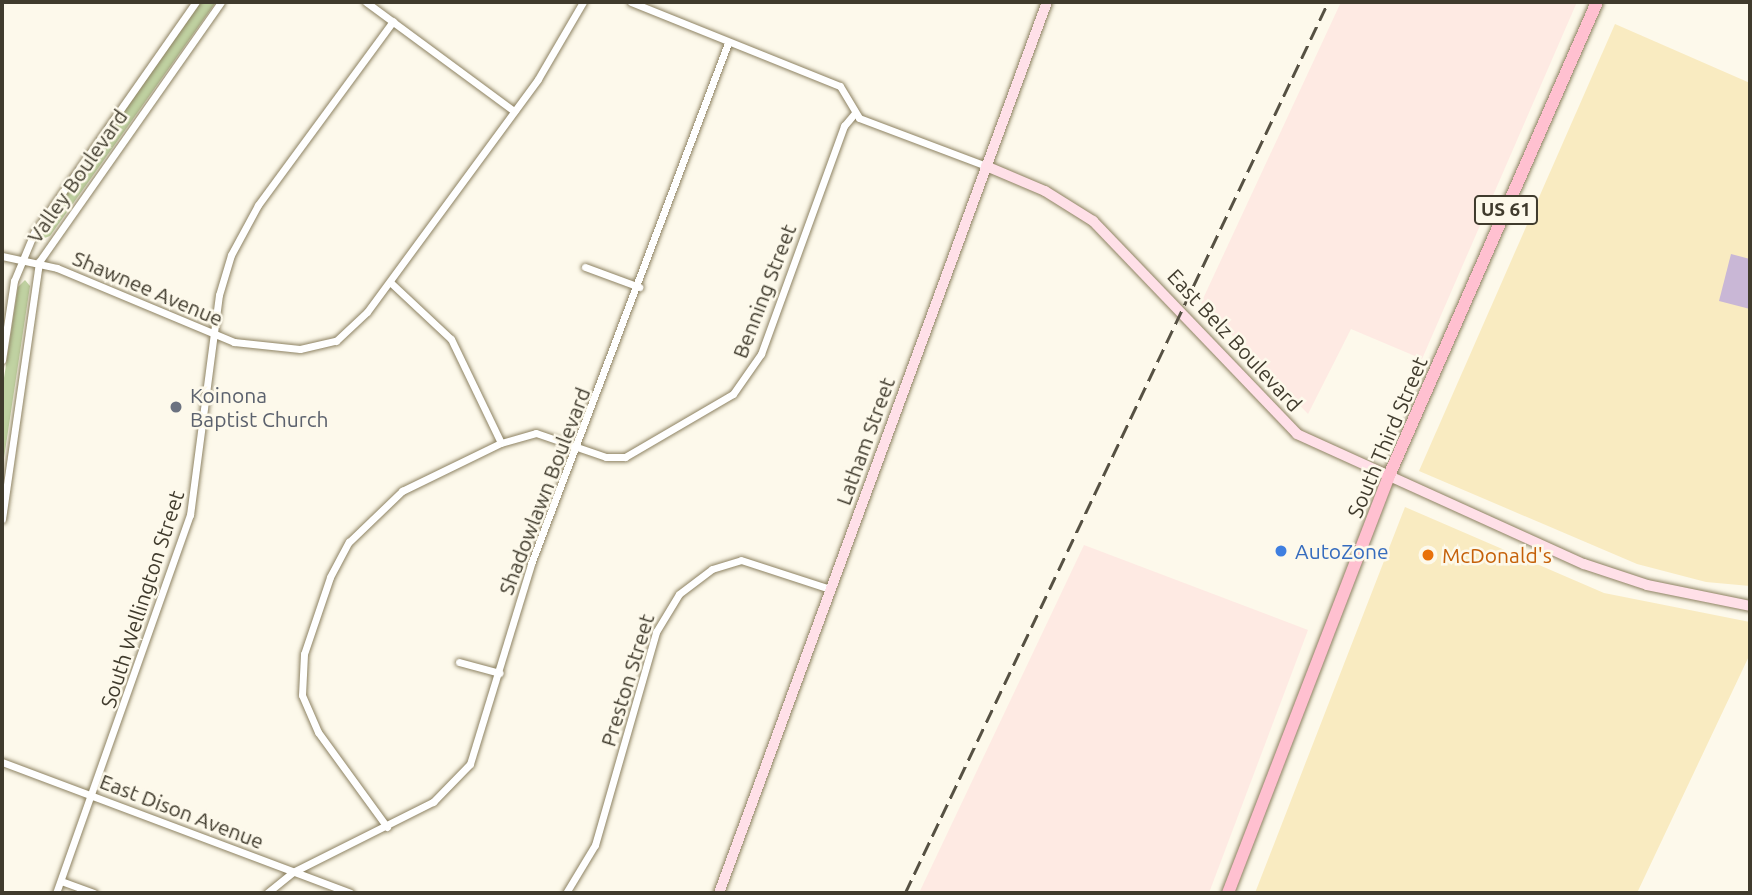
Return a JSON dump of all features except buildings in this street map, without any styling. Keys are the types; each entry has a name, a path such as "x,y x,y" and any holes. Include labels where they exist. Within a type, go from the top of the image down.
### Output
{"main road":[{"name":"South Third Street","path":"1228,893 1388,478 1598,2"}],"street":[{"name":"Valley Boulevard","path":"2,360 20,258 196,2"},
{"name":"Valley Boulevard","path":"2,519 39,262 222,2"},
{"path":"366,2 514,111"},
{"name":"Shawnee Avenue","path":"2,257 39,262 214,337 293,349 328,344 361,320 390,282 554,56 583,2"},
{"path":"631,2 840,86 854,114 986,166"},
{"name":"Latham Street","path":"719,893 1047,2"},
{"name":"South Wellington Street","path":"56,893 190,515 225,270 248,220 393,21"},
{"name":"Shadowlawn Boulevard","path":"267,893 293,872 442,797 461,778 480,744 531,564 580,447 728,43"},
{"name":"Benning Street","path":"387,827 312,723 302,695 303,654 333,570 365,521 402,491 501,443 536,433 606,457 634,454 744,383 765,346 844,126 854,114"},
{"name":"East Belz Boulevard","path":"986,166 1045,191 1093,221 1133,257 1273,415 1319,447 1584,564 1647,585 1750,607"},
{"path":"585,267 639,287"},
{"path":"390,282 452,339 501,443"},
{"name":"Preston Street","path":"566,893 595,845 656,632 678,594 712,569 741,560 830,589"},
{"path":"459,662 500,673"},
{"name":"East Dison Avenue","path":"2,762 350,893"},
{"path":"61,881 94,893"}],"shaded area":[{"path":"1341,2 1577,2 1422,359 1351,329 1308,414 1201,303"},
{"path":"1615,24 1750,83 1750,586 1706,582 1637,564 1419,471"},
{"path":"1405,507 1604,593 1750,622 1750,654 1637,893 1255,893"},
{"path":"1084,545 1308,630 1209,893 919,893"}],"green space":[{"path":"201,2 216,2 50,236 42,239 39,231"},
{"path":"25,280 30,286 2,471 2,391 18,287"}],"railway":[{"path":"905,893 1328,2"}],"place":[{"name":"Koinona Baptist Church","path":"176,407"},
{"name":"AutoZone","path":"1281,551"},
{"name":"McDonald's","path":"1428,555"}]}
